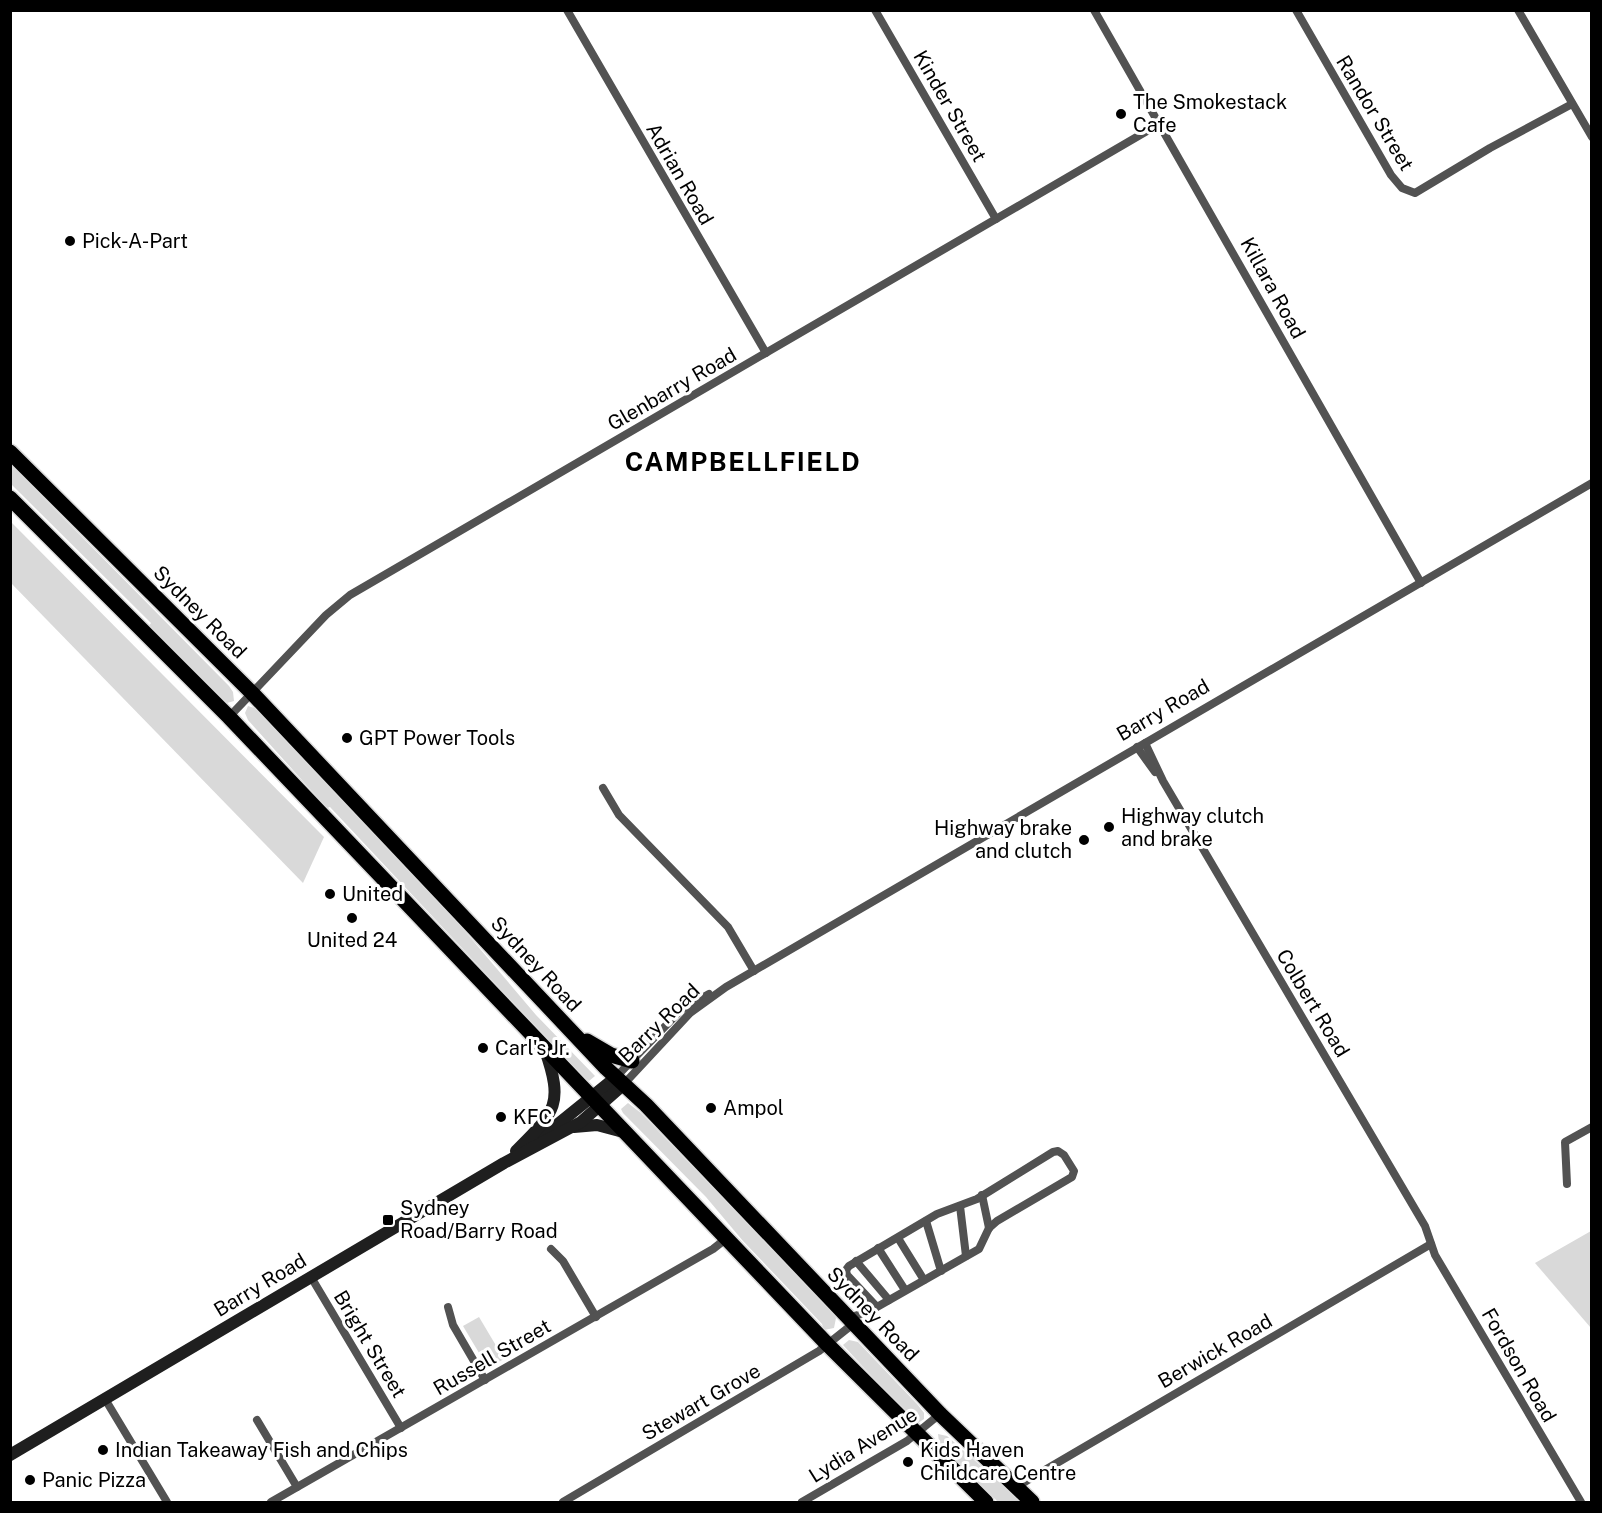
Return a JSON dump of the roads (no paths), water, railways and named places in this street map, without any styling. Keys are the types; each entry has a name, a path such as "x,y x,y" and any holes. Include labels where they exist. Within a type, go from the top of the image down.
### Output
{"highway":[{"name":"Sydney Road","path":"10,452 252,693 569,1030 646,1106 940,1414 1032,1503"},
{"path":"10,498 230,717 828,1345 986,1503"},
{"path":"569,1030 611,1055 632,1061"}],"main road":[{"path":"504,1162 544,1123 554,1108 555,1088 544,1046"},
{"name":"Barry Road","path":"10,1455 504,1162 571,1127 619,1081"},
{"name":"Barry Road","path":"530,1148 597,1101"},
{"path":"571,1127 597,1125 628,1133"}],"street":[{"name":"Adrian Road","path":"567,10 766,353"},
{"name":"Kinder Street","path":"875,10 996,219"},
{"name":"Killara Road","path":"1094,10 1421,583"},
{"name":"Randor Street","path":"1296,10 1391,175 1402,188 1416,193 1490,148 1572,104"},
{"path":"1518,10 1592,137"},
{"name":"Glenbarry Road","path":"230,717 326,615 345,598 1159,124"},
{"name":"Barry Road","path":"619,1081 632,1061 681,1010 754,971 1592,483"},
{"name":"Colbert Road","path":"1141,745 1425,1226 1431,1244"},
{"path":"603,788 619,815 728,927 754,971"},
{"name":"Barry Road","path":"619,1081 690,1013 726,987"},
{"path":"1567,1184 1566,1142 1592,1127"},
{"path":"877,1307 846,1272 847,1268 856,1261 926,1221 982,1195 1055,1151 1062,1153 1074,1171 1072,1177 989,1228 982,1195"},
{"path":"960,1206 966,1256"},
{"path":"926,1221 941,1270"},
{"name":"Stewart Grove","path":"563,1503 828,1345 851,1322 966,1256 983,1244 989,1228"},
{"name":"Russell Street","path":"271,1503 596,1317 713,1249 727,1238"},
{"path":"898,1238 924,1280"},
{"name":"Berwick Road","path":"1016,1487 1431,1244"},
{"name":"Fordson Road","path":"1431,1244 1435,1255 1581,1503"},
{"path":"878,1248 905,1290"},
{"path":"551,1249 563,1261 596,1317"},
{"path":"856,1261 889,1300"},
{"name":"Bright Street","path":"311,1277 400,1428"},
{"path":"448,1307 453,1325 485,1380"},
{"path":"105,1399 167,1503"},
{"name":"Lydia Avenue","path":"802,1503 916,1435 940,1414"},
{"path":"257,1420 297,1487"}],"place":[{"name":"The Smokestack Cafe","path":"1121,114"},
{"name":"Pick-A-Part","path":"70,241"},
{"name":"GPT Power Tools","path":"347,738"},
{"name":"Highway clutch and brake","path":"1109,827"},
{"name":"Highway brake and clutch","path":"1084,840"},
{"name":"United","path":"330,894"},
{"name":"United 24","path":"352,918"},
{"name":"Carl's Jr.","path":"483,1048"},
{"name":"Ampol","path":"711,1108"},
{"name":"KFC","path":"501,1117"},
{"name":"Sydney Road/Barry Road","path":"388,1220"},
{"name":"Indian Takeaway Fish and Chips","path":"103,1450"},
{"name":"Kids Haven Childcare Centre","path":"908,1462"},
{"name":"Panic Pizza","path":"30,1480"}],"district":[{"name":"CAMPBELLFIELD","path":"743,462"}]}
